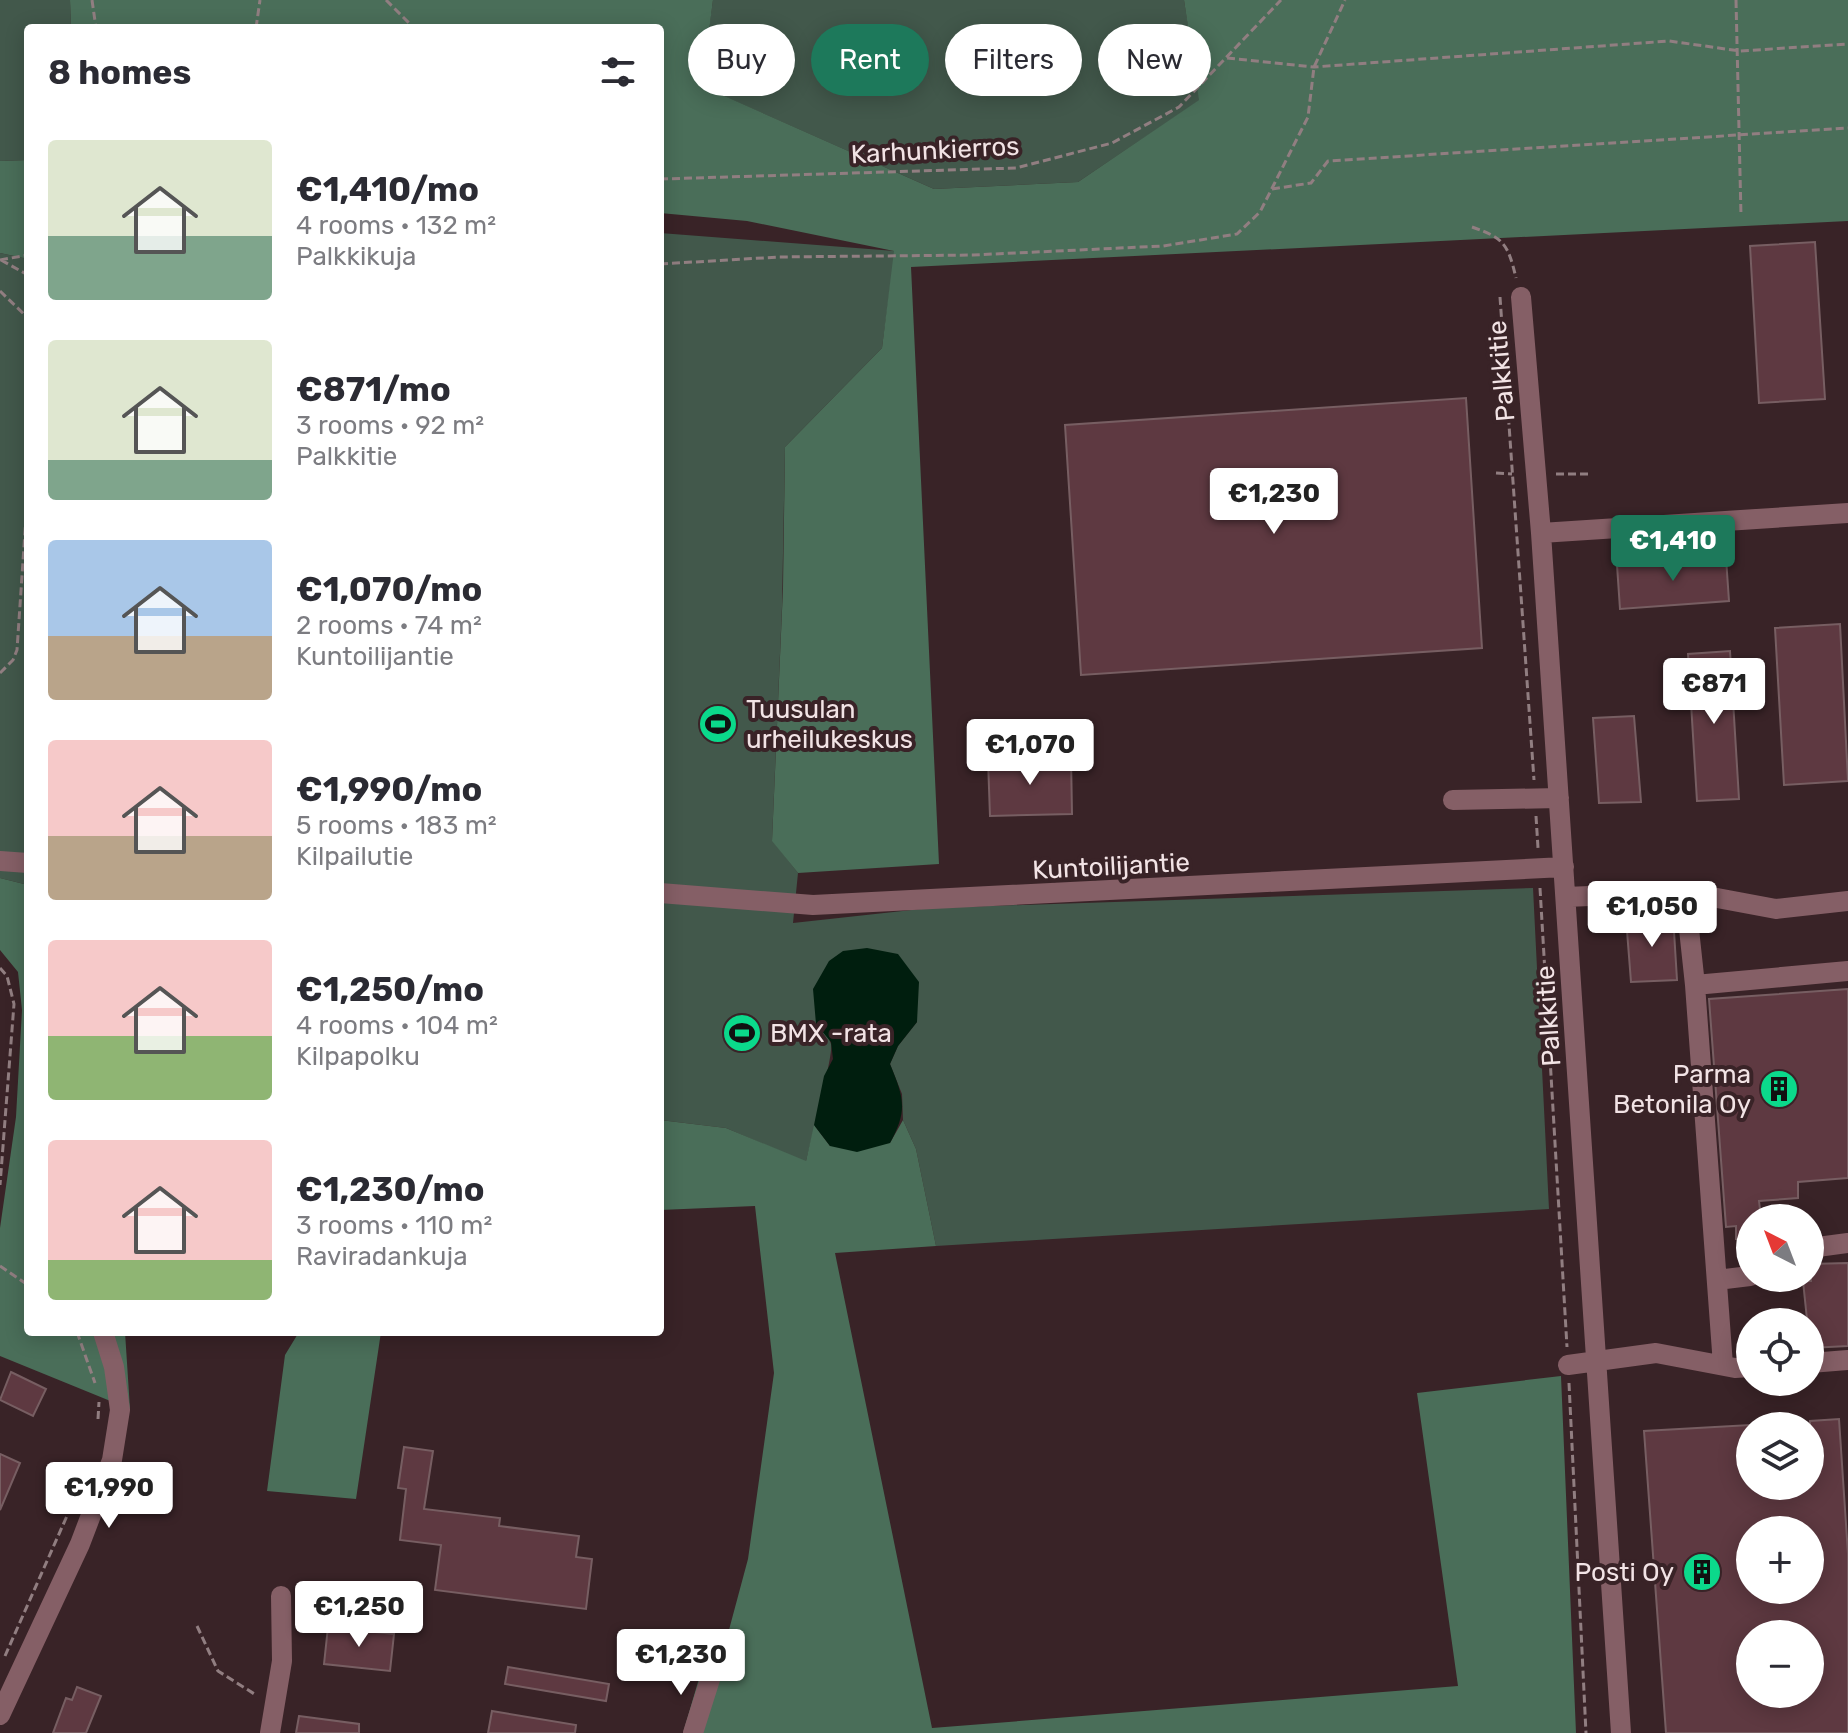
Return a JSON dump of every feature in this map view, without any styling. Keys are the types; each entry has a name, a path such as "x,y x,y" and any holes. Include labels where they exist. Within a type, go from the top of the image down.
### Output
{"street":[{"name":"Palkkitie","path":"1510,297 1541,533 1621,1733"},
{"path":"1541,533 1848,513"},
{"path":"1453,800 1559,798"},
{"path":"0,861 24,863"},
{"name":"Kuntoilijantie","path":"664,893 813,905 1564,867"},
{"path":"1566,897 1685,892 1776,909 1848,901"},
{"path":"1685,892 1695,985 1723,1365"},
{"path":"1695,985 1848,971"},
{"path":"1824,1246 1848,1243"},
{"path":"1717,1280 1736,1278"},
{"path":"0,1715 80,1544 112,1460 120,1410 114,1367 104,1336"},
{"path":"1568,1365 1656,1353 1736,1366"},
{"path":"1824,1362 1848,1360"},
{"path":"272,1725 282,1661 281,1596"},
{"path":"693,1733 712,1673"}],"path":[{"path":"92,0 95,24"},
{"path":"257,24 260,0"},
{"path":"386,0 410,24"},
{"name":"Karhunkierros","path":"664,179 1016,168 1112,143 1179,107 1281,0"},
{"path":"664,264 779,257 973,255 1163,246 1237,234 1260,212 1308,117 1314,67 1345,0"},
{"path":"1736,0 1740,51 1741,216"},
{"path":"1227,58 1314,67 1669,41 1740,51 1848,44"},
{"path":"1271,189 1311,183 1328,161 1848,128"},
{"path":"1472,227 1499,237 1510,254 1535,798 1586,1733"},
{"path":"0,260 24,256"},
{"path":"0,260 24,273"},
{"path":"0,291 24,314"},
{"path":"0,297 6,297"},
{"path":"0,673 13,660 17,650 24,546"},
{"path":"0,968 7,976 14,1004 0,1185"},
{"path":"0,1266 24,1282"},
{"path":"78,1336 96,1385"},
{"path":"97,1426 99,1397"},
{"path":"0,1667 79,1490"},
{"path":"197,1626 218,1671 255,1694 272,1725"}],"shaded area":[{"path":"0,0 70,0 71,24 24,24 24,160 0,161"},
{"path":"70,0 713,0 710,24 688,24 688,96 725,96 934,189 1078,182 1199,100 1198,96 1211,96 1211,24 1188,24 1184,0 1848,0 1848,221 911,267 939,864 798,873 772,841 783,588 785,447 882,348 894,251 747,221 664,213 664,24 71,24"},
{"path":"713,0 1184,0 1188,24 1098,24 1098,96 1199,96 1200,100 1078,182 934,189 724,96 795,96 795,24 710,24"},
{"path":"24,160 24,258 0,253 0,161"},
{"path":"664,233 895,251 882,348 785,447 772,840 798,873 793,923 930,908 1533,888 1549,1209 936,1246 916,1149 903,1120 902,1094 890,1064 898,1046 917,1022 816,1023 830,1041 831,1051 806,1162 726,1128 664,1120"},
{"path":"0,253 24,258 24,884 0,878"},
{"path":"0,878 24,884 24,1336 125,1336 130,1409 0,1356 0,1228 16,1117 22,1010 18,972 0,950"},
{"path":"867,948 898,954 919,982 917,1022 898,1046 890,1064 901,1095 900,1122 890,1143 857,1152 830,1146 814,1125 824,1076 833,1059 831,1042 816,1024 813,989 829,961 843,951"},
{"path":"664,1120 726,1128 806,1161 814,1125 830,1146 890,1143 903,1120 916,1149 936,1246 835,1253 932,1728 1458,1686 1417,1393 1561,1376 1576,1733 683,1733 700,1675 726,1641 748,1559 774,1373 755,1206 664,1210"},
{"path":"297,1336 380,1336 356,1499 267,1491 285,1355"}],"building":[{"path":"1815,242 1825,399 1759,403 1750,246"},
{"path":"1466,398 1482,648 1081,675 1065,425"},
{"path":"1726,558 1729,601 1620,609 1617,565"},
{"path":"1840,624 1848,781 1784,785 1775,628"},
{"path":"1730,651 1739,799 1697,801 1688,654"},
{"path":"1634,716 1641,802 1599,803 1593,718"},
{"path":"1071,757 1072,814 990,816 988,760"},
{"path":"1673,915 1677,980 1631,982 1626,918"},
{"name":"Parma Betonila Oy","path":"1848,989 1848,1178 1798,1182 1798,1198 1736,1204 1736,1226 1726,1227 1709,999"},
{"path":"1848,1263 1848,1346 1824,1347 1824,1308 1806,1308 1804,1292 1824,1292 1824,1264"},
{"path":"11,1372 46,1389 33,1416 0,1400"},
{"name":"Posti Oy","path":"1839,1419 1848,1554 1848,1733 1666,1733 1644,1431 1736,1426 1736,1500 1824,1500 1824,1420"},
{"path":"404,1447 433,1451 424,1509 500,1518 499,1526 579,1536 576,1557 592,1559 586,1609 435,1590 441,1545 400,1540 406,1489 398,1488"},
{"path":"0,1454 20,1463 0,1510"},
{"path":"328,1627 394,1634 390,1671 324,1664"},
{"path":"508,1667 609,1684 606,1701 505,1684"},
{"path":"77,1687 101,1696 86,1733 53,1733 66,1698 72,1700"},
{"path":"492,1711 576,1725 575,1733 488,1733"},
{"path":"299,1716 359,1724 359,1733 296,1733"}],"place":[{"name":"Tuusulan urheilukeskus","path":"718,724"},
{"name":"BMX -rata","path":"742,1033"},
{"name":"Parma Betonila Oy","path":"1779,1089"},
{"name":"Posti Oy","path":"1702,1572"}]}
